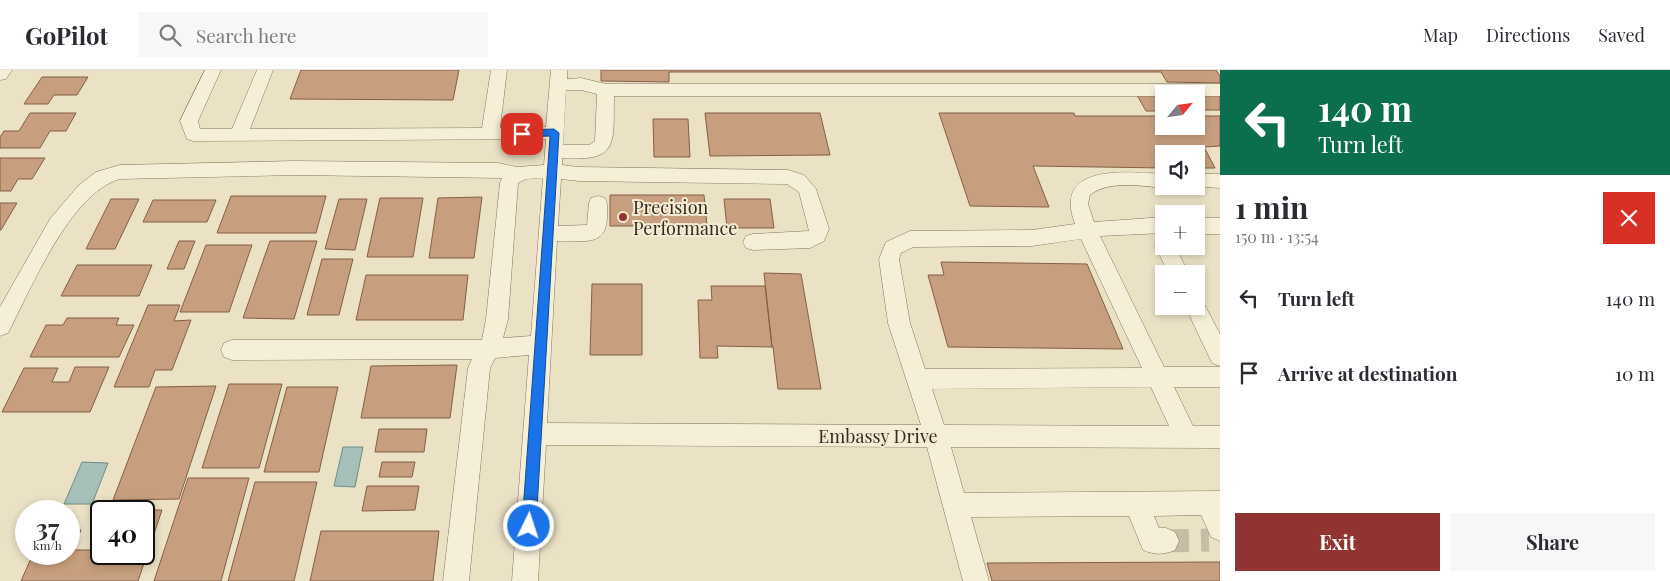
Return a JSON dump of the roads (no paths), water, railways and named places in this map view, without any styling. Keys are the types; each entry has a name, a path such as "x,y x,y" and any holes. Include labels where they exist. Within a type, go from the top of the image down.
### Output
{"street":[{"path":"0,75 4,70"},
{"path":"213,70 189,121 193,134 490,134 553,152 581,152 598,150 602,147 606,90"},
{"path":"239,134 265,70"},
{"path":"490,134 499,70"},
{"path":"525,581 558,77 606,90 1220,90"},
{"path":"456,581 479,368 488,348 497,319 509,183 511,178 524,172 553,152"},
{"path":"553,152 579,174 778,176 797,180 807,189 819,229 818,236 810,240 753,242"},
{"path":"0,327 59,219 87,188 102,177 120,172 295,168 498,170 517,174"},
{"path":"1155,180 1105,180 1089,184 1082,190 1079,200 1087,230 1186,437"},
{"path":"1205,181 1220,181"},
{"path":"548,234 594,232 597,229 598,203"},
{"path":"976,581 936,436 899,323 889,259 893,248 910,239 1032,238 1087,230 1155,225"},
{"path":"1205,226 1220,226"},
{"path":"1200,315 1220,356"},
{"path":"232,350 488,348 541,344"},
{"path":"917,378 1220,377"},
{"name":"Embassy Drive","path":"535,434 1220,437"},
{"path":"1136,503 1152,541 1166,541"},
{"path":"955,505 1214,503 1216,536"}],"water":[{"path":"343,447 363,447 355,487 334,486"},
{"path":"82,462 108,463 94,500 90,500 90,504 80,504 80,500 66,500"}],"tunnel":[{"path":"1166,541 1209,540"}],"place":[{"name":"Precision Performance","path":"623,217"}]}
